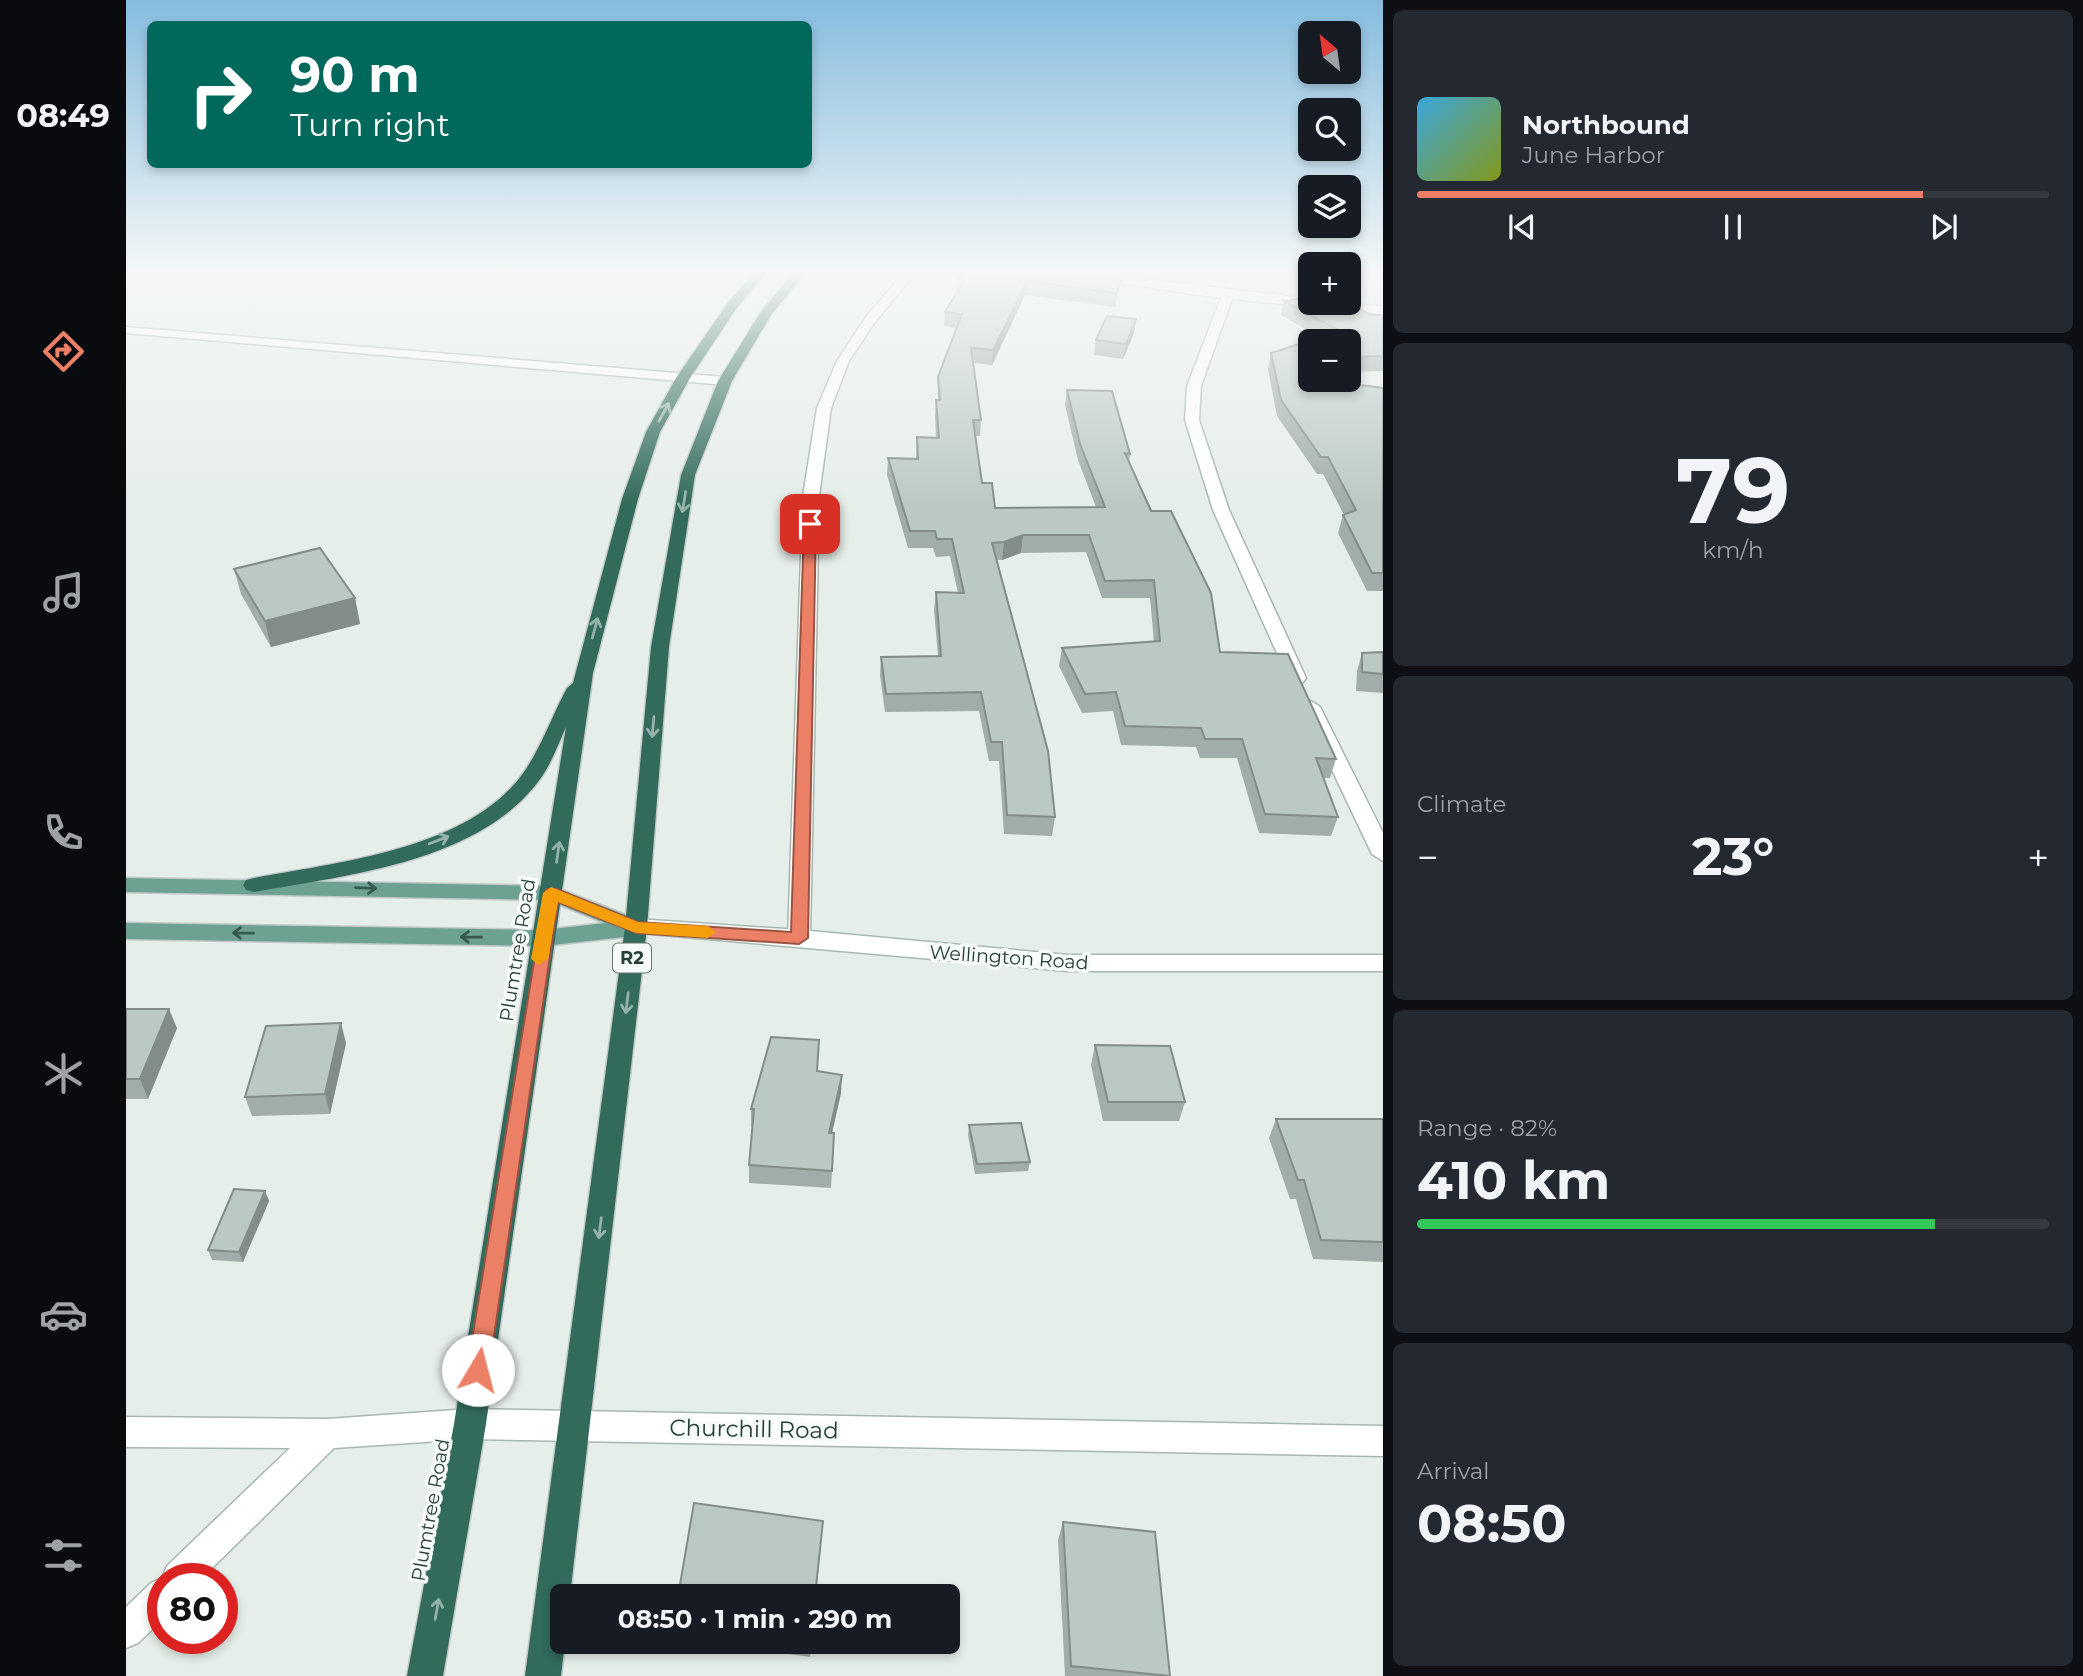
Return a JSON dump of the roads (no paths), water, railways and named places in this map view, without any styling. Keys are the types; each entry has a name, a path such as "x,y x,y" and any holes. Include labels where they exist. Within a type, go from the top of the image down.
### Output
{"highway":[{"name":"Plumtree Road","path":"425,1676 470,1424 584,673 629,499 653,432 703,348"},
{"name":"R2","path":"543,1676 636,927 660,647 688,475 725,382 745,348"},
{"path":"254,885 388,860 451,836 498,811 534,774 584,673"}],"main road":[{"path":"126,885 254,885 551,893 636,927"},
{"path":"126,931 542,939 636,927"}],"street":[{"path":"799,938 811,496 824,408 843,361 851,348"},
{"path":"1208,348 1194,386 1192,420 1232,536 1271,624 1383,854"},
{"name":"Wellington Road","path":"636,927 799,938 1068,963 1383,963"},
{"name":"Churchill Road","path":"126,1432 327,1434 470,1424 1383,1441"},
{"path":"194,1563 327,1434"},
{"path":"126,1631 147,1611"}],"lane":[{"path":"337,348 725,382"}]}
